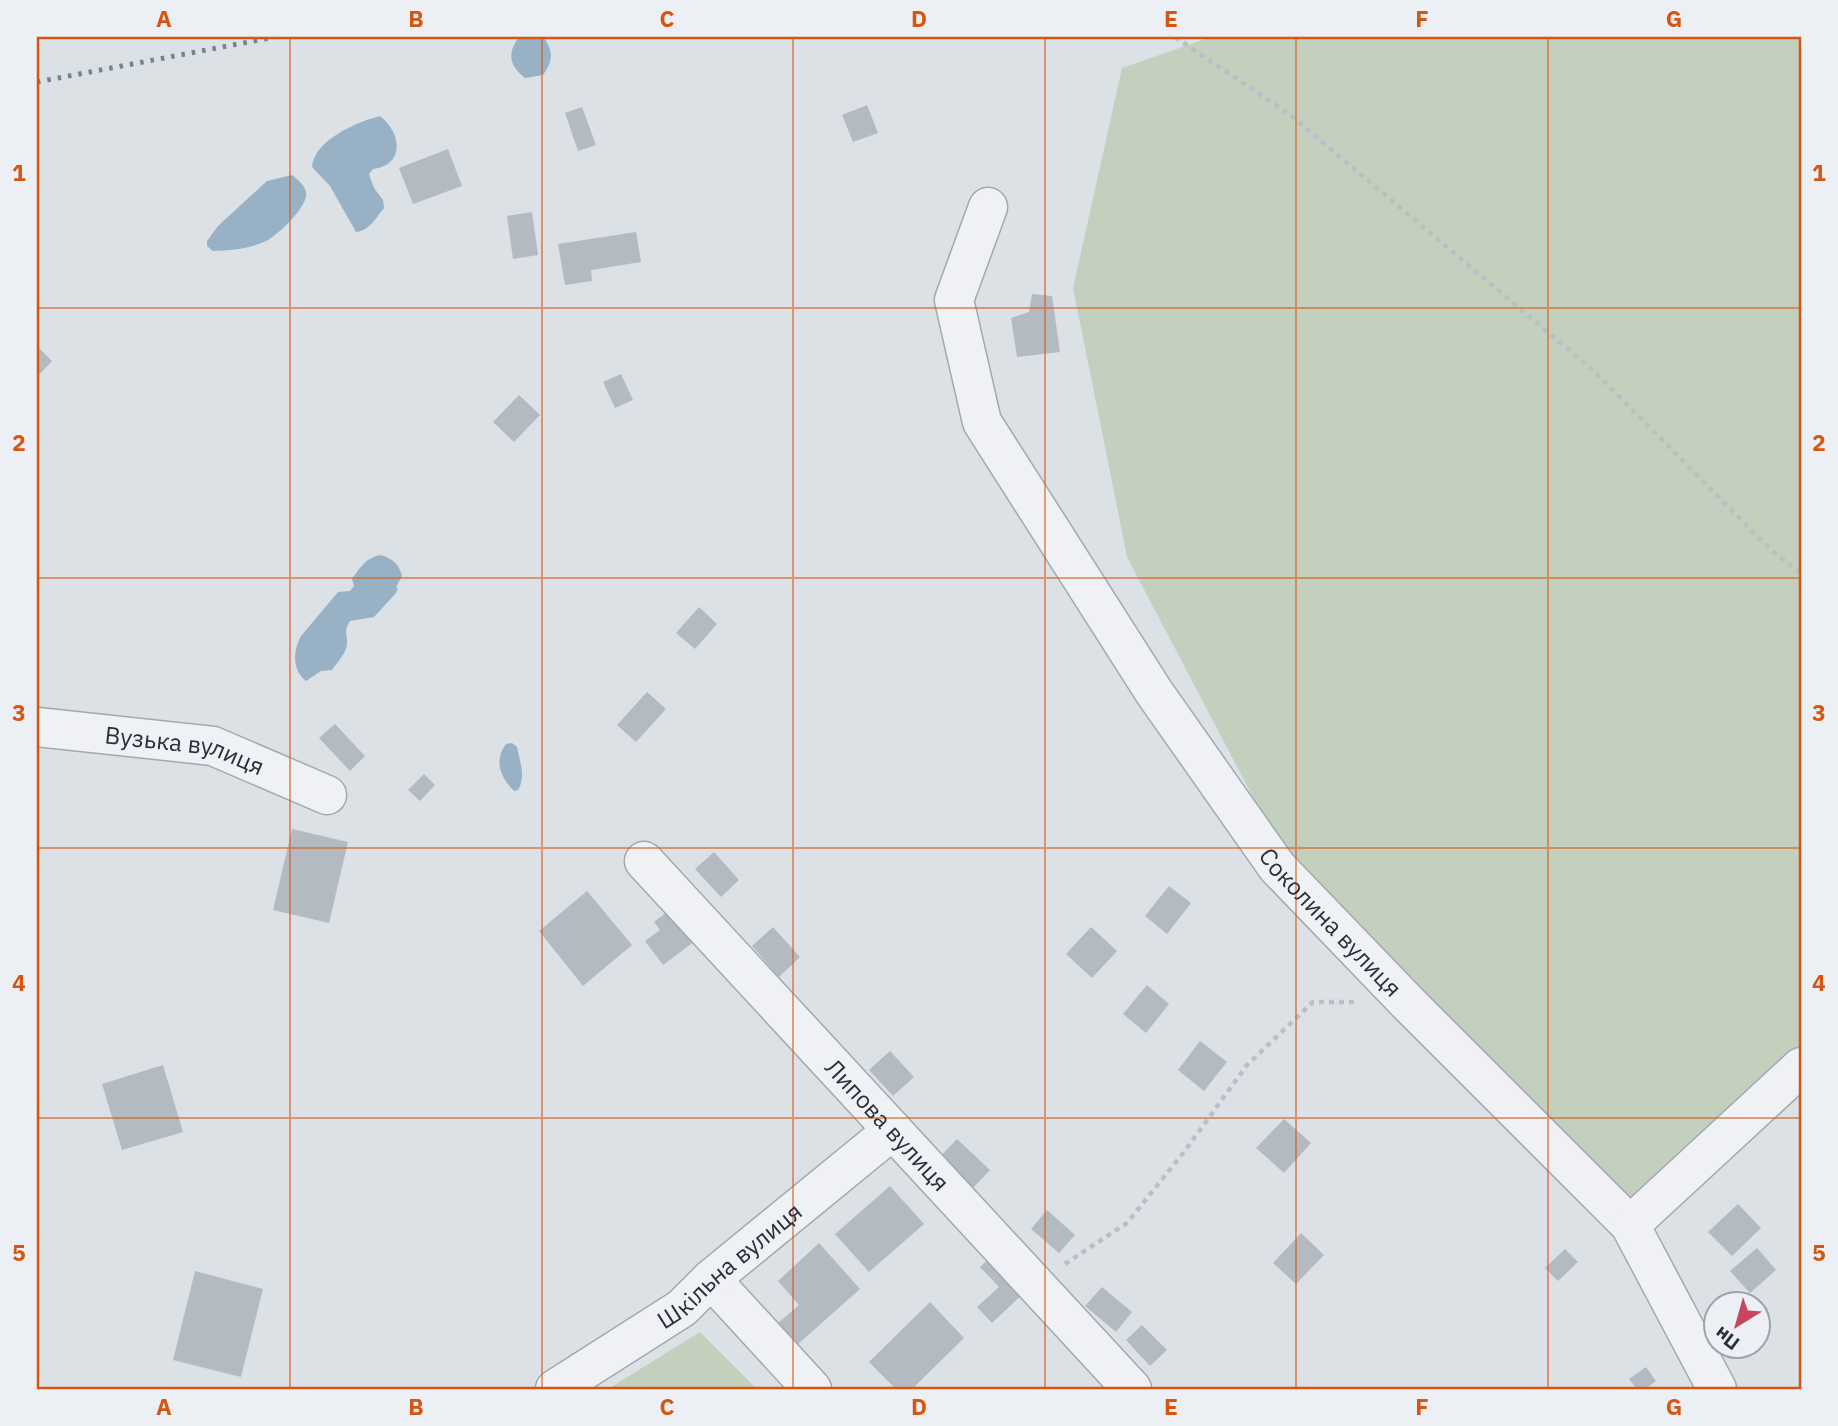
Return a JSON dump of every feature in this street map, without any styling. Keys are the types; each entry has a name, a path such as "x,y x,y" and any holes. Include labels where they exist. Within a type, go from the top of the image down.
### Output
{"street":[{"name":"Соколина вулиця","path":"988,206 954,300 982,422 1154,692 1277,867 1407,1002 1630,1224 1717,1389"},
{"name":"Вузька вулиця","path":"37,727 213,746 327,795"},
{"name":"Липова вулиця","path":"644,861 1132,1389"},
{"path":"1630,1224 1801,1066"},
{"name":"Шкільна вулиця","path":"555,1389 682,1308 711,1279 892,1130"},
{"path":"711,1279 811,1389"}],"path":[{"path":"1175,37 1289,114 1584,363 1771,550 1801,573"},
{"path":"1035,1285 1127,1223 1184,1152 1247,1065 1313,1002 1407,1002"}],"green space":[{"path":"1211,37 1801,37 1801,1079 1621,1207 1275,839 1127,557 1073,288 1122,68"},
{"path":"700,1332 757,1389 608,1389"}],"water":[{"path":"519,37 543,37 547,42 551,56 543,75 525,78 516,69 511,54"},
{"path":"380,116 392,130 397,147 391,161 373,169 369,174 374,188 383,200 384,208 368,227 356,232 330,186 312,167 320,148 328,141 349,128"},
{"path":"292,175 304,187 306,198 298,212 278,233 260,244 234,250 213,251 207,246 207,241 218,226 267,181"},
{"path":"381,555 395,563 401,572 396,593 374,617 350,621 346,630 346,648 341,658 332,670 321,671 306,681 301,677 295,660 301,636 338,592 350,591 354,586 352,579 364,563"},
{"path":"512,743 517,747 522,775 518,790 514,791 505,781 499,763 502,750 506,744"}],"building":[{"path":"867,105 878,133 853,142 842,115"},
{"path":"582,107 596,145 578,151 565,113"},
{"path":"448,149 462,186 413,204 399,168"},
{"path":"532,212 538,255 513,259 507,216"},
{"path":"636,232 641,262 591,270 592,281 565,285 558,244"},
{"path":"1032,294 1052,296 1060,352 1017,357 1011,318 1029,312"},
{"path":"37,346 52,361 37,377"},
{"path":"621,374 633,400 615,408 603,382"},
{"path":"519,395 540,415 514,442 493,422"},
{"path":"699,607 717,624 695,649 676,633"},
{"path":"647,692 666,709 636,742 617,725"},
{"path":"335,724 365,756 350,771 319,738"},
{"path":"424,774 435,785 420,801 408,790"},
{"path":"292,829 348,842 329,923 273,910"},
{"path":"714,852 739,880 721,897 695,869"},
{"path":"1169,886 1191,903 1167,934 1145,916"},
{"path":"587,891 632,945 583,986 539,931"},
{"path":"671,909 695,941 663,965 645,941 660,930 654,922"},
{"path":"773,927 800,957 779,977 752,946"},
{"path":"1091,927 1117,951 1092,978 1066,954"},
{"path":"1147,985 1169,1004 1146,1033 1123,1014"},
{"path":"1200,1041 1227,1062 1204,1091 1178,1070"},
{"path":"890,1051 914,1077 893,1096 869,1070"},
{"path":"163,1065 183,1132 122,1150 102,1084"},
{"path":"1284,1119 1311,1143 1284,1173 1256,1148"},
{"path":"957,1139 990,1170 971,1190 938,1159"},
{"path":"890,1186 924,1224 869,1272 835,1234"},
{"path":"1738,1204 1761,1228 1732,1256 1708,1232"},
{"path":"1047,1210 1075,1235 1059,1253 1031,1229"},
{"path":"1301,1233 1324,1255 1296,1284 1273,1263"},
{"path":"819,1243 860,1289 797,1345 778,1323 799,1305 778,1281"},
{"path":"1757,1248 1776,1270 1753,1290 1747,1290 1730,1271"},
{"path":"1565,1249 1578,1262 1558,1281 1545,1268"},
{"path":"995,1253 1028,1289 992,1323 977,1307 999,1287 980,1267"},
{"path":"195,1271 263,1289 241,1377 173,1360"},
{"path":"1102,1287 1132,1312 1116,1332 1085,1306"},
{"path":"930,1302 964,1338 912,1389 896,1389 869,1362"},
{"path":"1142,1325 1167,1350 1150,1366 1126,1340"},
{"path":"1646,1367 1656,1381 1645,1389 1637,1389 1629,1379"}],"railway":[{"path":"37,82 275,37"}]}
